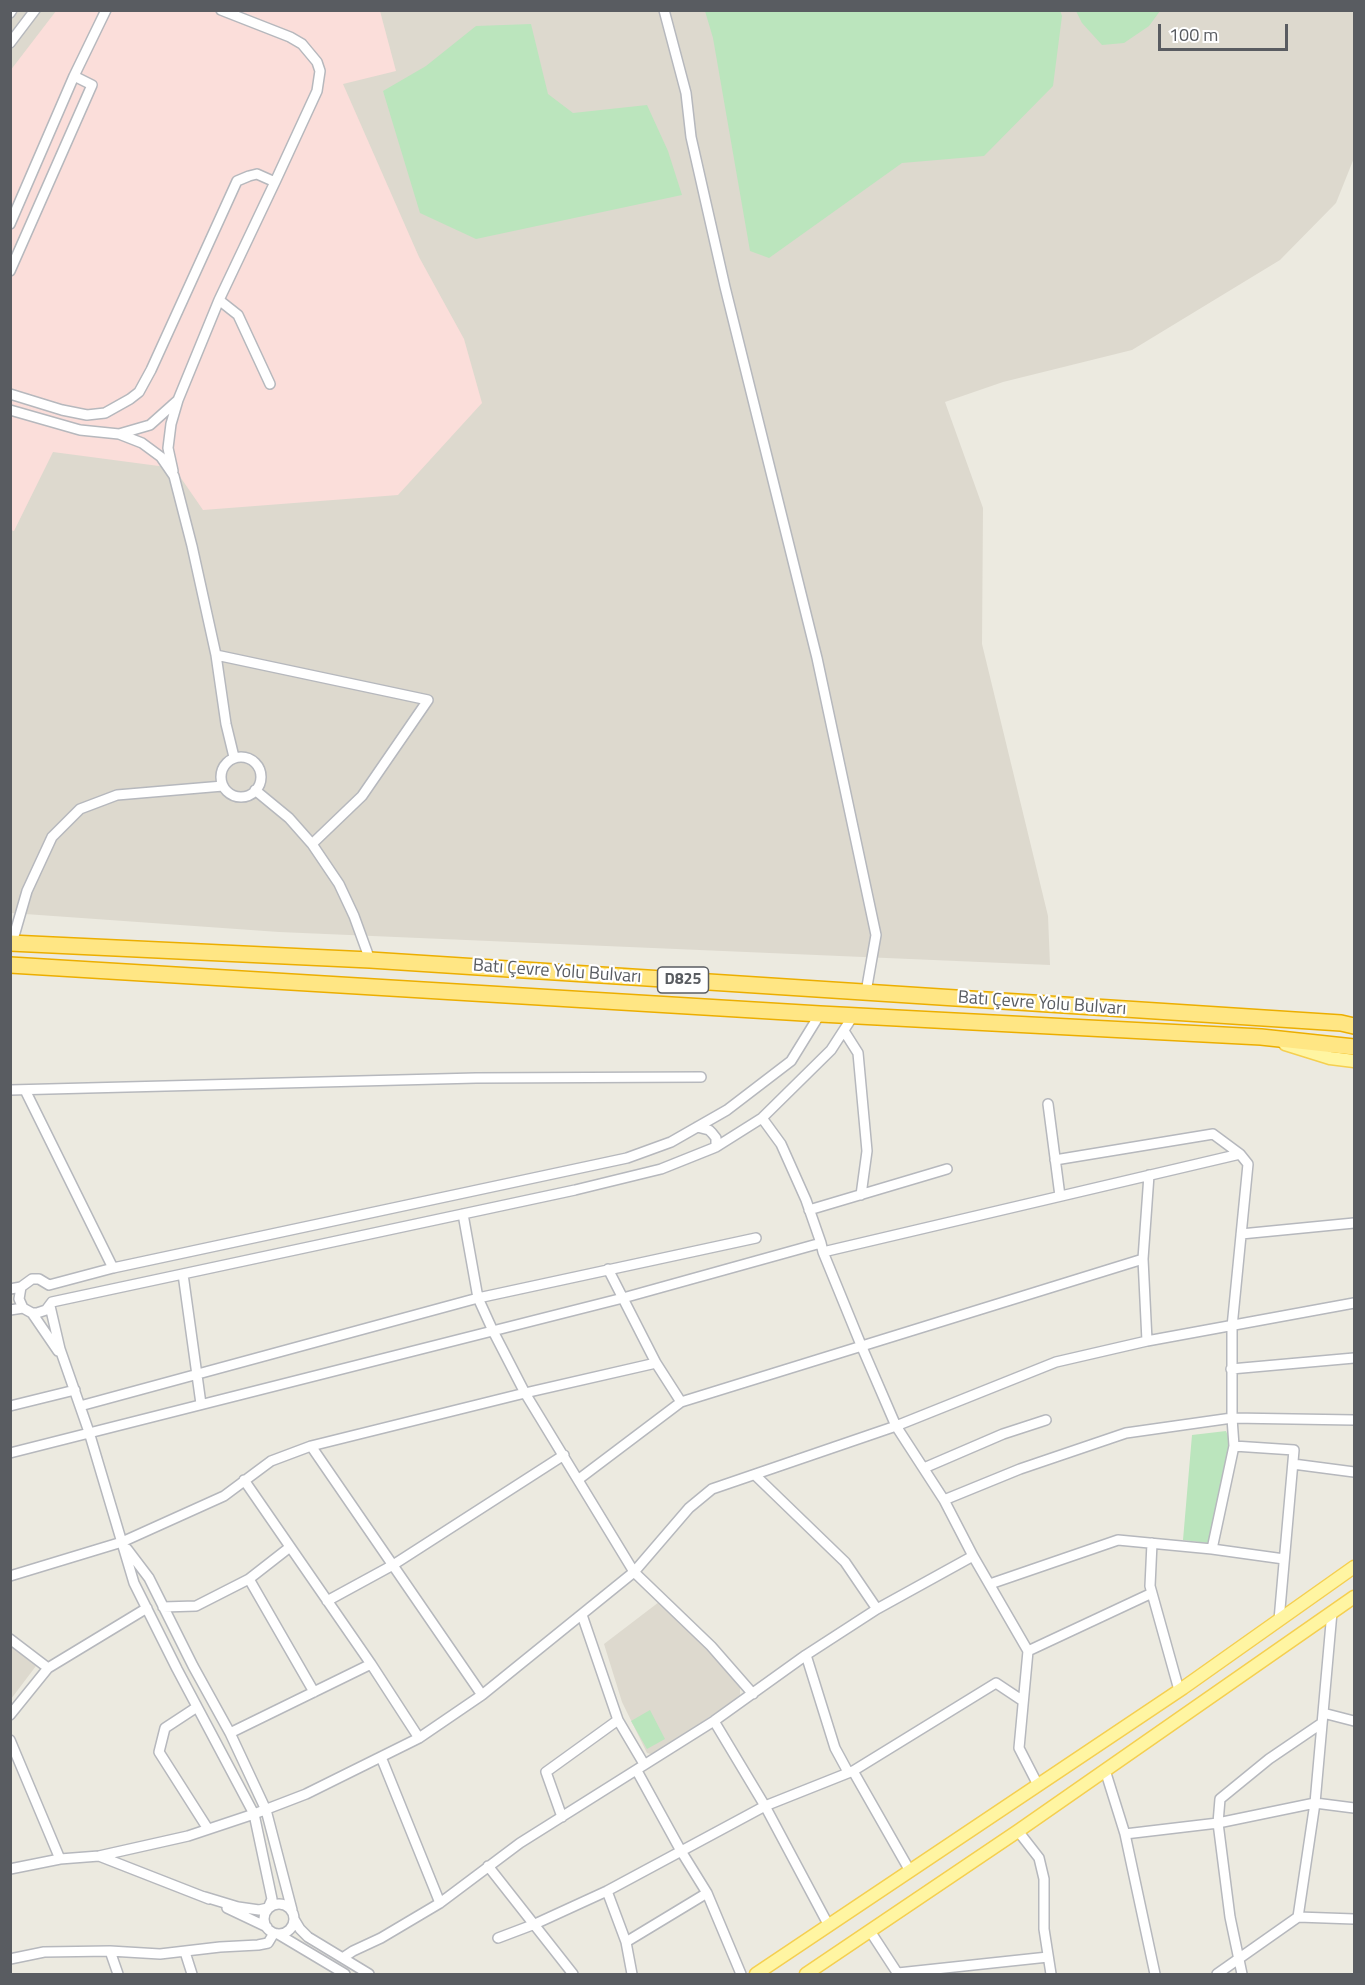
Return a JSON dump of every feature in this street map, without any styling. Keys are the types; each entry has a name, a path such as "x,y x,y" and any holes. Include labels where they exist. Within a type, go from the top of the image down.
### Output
{"highway":[{"name":"Batı Çevre Yolu Bulvarı","path":"11,943 370,960 1341,1023 1354,1026"},
{"name":"Batı Çevre Yolu Bulvarı","path":"10,965 853,1016 1261,1037 1354,1047"}],"main road":[{"path":"1261,1037 1330,1058 1354,1061"},
{"path":"756,1974 1179,1690 1354,1567"},
{"path":"806,1974 1018,1831 1354,1597"}],"street":[{"path":"10,43 35,10"},
{"path":"10,224 74,76 106,10"},
{"path":"221,10 290,37 302,44 317,62 320,70 317,91 219,300 178,400 171,424 168,448 216,655 226,724 234,758"},
{"path":"664,10 686,93 691,136 725,287 817,658 876,934 866,992"},
{"path":"10,271 92,85 74,76"},
{"path":"10,394 87,415 105,413 139,392 152,370 237,182 257,174 275,182"},
{"path":"219,300 238,315 270,384"},
{"path":"119,434 150,425 178,400"},
{"path":"10,410 80,430 119,434 142,443 161,457 174,476"},
{"path":"216,655 428,700 362,796 312,844"},
{"path":"234,758 248,758 258,766 261,779 255,790 244,796 238,797 226,791 223,786 221,772 224,766 234,758"},
{"path":"11,943 27,891 52,837 80,809 117,795 223,786"},
{"path":"255,790 289,818 312,844 339,884 354,915 370,960"},
{"path":"49,1285 113,1268 627,1158 671,1142 727,1110 790,1061 820,1014"},
{"path":"10,1310 42,1312 51,1304 575,1190 661,1169 716,1147 762,1118 831,1050 853,1016"},
{"path":"844,1031 858,1053 867,1151 861,1195"},
{"path":"10,1090 476,1078 701,1077"},
{"path":"25,1090 113,1268"},
{"path":"1048,1104 1060,1196"},
{"path":"762,1118 781,1144 861,1345 896,1425 944,1500 973,1556 1028,1651 1019,1748 1038,1785"},
{"path":"697,1127 712,1133 716,1138 716,1147"},
{"path":"1055,1160 1213,1134 1240,1154 1248,1164 1232,1327 1234,1446 1212,1549"},
{"path":"10,1453 822,1248 1240,1154"},
{"path":"809,1210 947,1169"},
{"path":"1146,1341 1143,1259 1149,1175"},
{"path":"463,1214 478,1298 525,1393 634,1572 711,1646 753,1694"},
{"path":"1241,1234 1354,1222"},
{"path":"80,1406 478,1298 756,1238"},
{"path":"579,1479 681,1402 1143,1259"},
{"path":"608,1269 656,1363 681,1402"},
{"path":"183,1274 201,1404"},
{"path":"10,1289 21,1287 32,1279 39,1279 49,1285 53,1293 51,1304 64,1360 89,1432 134,1583 254,1814 272,1899 264,1917 273,1931"},
{"path":"21,1287 19,1299 64,1360"},
{"path":"10,1869 60,1859 99,1856 188,1836 306,1794 419,1738 482,1695 634,1572 689,1508 712,1489 896,1425 1056,1362 1146,1341 1354,1303"},
{"path":"1231,1369 1354,1358"},
{"path":"10,1576 122,1542 224,1496 271,1461 311,1446 656,1363"},
{"path":"10,1406 75,1390"},
{"path":"944,1500 1020,1470 1126,1433 1232,1418 1354,1420"},
{"path":"924,1468 1003,1434 1046,1420"},
{"path":"311,1446 482,1695"},
{"path":"1234,1446 1294,1450 1279,1620"},
{"path":"327,1601 393,1565 564,1455"},
{"path":"1293,1464 1354,1472"},
{"path":"755,1475 845,1562 877,1609"},
{"path":"244,1480 371,1664 419,1738"},
{"path":"990,1584 1118,1540 1284,1559"},
{"path":"122,1542 149,1578 230,1733 266,1810 293,1915 293,1924 288,1931 273,1931"},
{"path":"1152,1543 1150,1586 1179,1690"},
{"path":"163,1607 196,1606 249,1579 290,1547"},
{"path":"344,1957 440,1903 488,1866 714,1721 806,1655 877,1609 973,1556"},
{"path":"249,1579 314,1692"},
{"path":"1028,1651 1152,1593"},
{"path":"10,1715 48,1668 147,1608"},
{"path":"1298,1917 1315,1803 1332,1612"},
{"path":"582,1616 618,1719 681,1851 707,1893 741,1974"},
{"path":"10,1639 48,1668"},
{"path":"806,1655 835,1748 910,1871"},
{"path":"230,1733 371,1664"},
{"path":"498,1938 607,1891 765,1806 850,1772 996,1683 1023,1701"},
{"path":"197,1707 165,1728 159,1752 208,1829"},
{"path":"1242,1974 1230,1917 1218,1823 1220,1799 1322,1718 1354,1721"},
{"path":"562,1817 546,1772 618,1719"},
{"path":"714,1721 765,1806 829,1926"},
{"path":"10,1740 60,1859"},
{"path":"381,1757 440,1903"},
{"path":"1105,1770 1125,1834 1155,1974"},
{"path":"1125,1834 1218,1823 1315,1803 1354,1808"},
{"path":"1018,1831 1039,1858 1044,1879 1044,1929 1051,1974"},
{"path":"99,1856 206,1897 238,1906 259,1910 283,1904 308,1937 369,1974"},
{"path":"488,1866 573,1974"},
{"path":"607,1891 626,1942 632,1974"},
{"path":"626,1942 707,1893"},
{"path":"206,1897 273,1931 342,1974"},
{"path":"1217,1974 1298,1917 1354,1918"},
{"path":"10,1959 44,1952 110,1950 160,1954 258,1945 268,1942 273,1931"},
{"path":"870,1931 898,1974 1048,1957"},
{"path":"110,1950 118,1974"},
{"path":"185,1952 192,1974"}],"shaded area":[{"path":"10,11 1354,11 1354,158 1336,203 1280,260 1132,350 1003,382 945,402 983,508 982,644 1048,916 1050,965 279,932 11,913"},
{"path":"56,11 380,11 396,71 343,84 419,257 464,339 482,403 398,495 203,510 174,468 53,452 14,531 11,530 10,71"},
{"path":"659,1602 708,1646 740,1687 740,1696 654,1755 647,1753 622,1702 604,1644"},
{"path":"11,1646 36,1666 10,1699"}],"green space":[{"path":"1060,10 1062,16 1053,86 984,156 902,163 769,258 750,251 713,38 705,11"},
{"path":"1076,11 1160,11 1149,26 1124,43 1102,45 1082,23"},
{"path":"531,24 548,94 573,113 647,105 668,151 682,195 476,239 420,213 383,91 426,66 476,26"},
{"path":"1226,1431 1231,1443 1208,1543 1183,1540 1192,1435"},
{"path":"650,1710 665,1739 647,1749 631,1721"}]}
